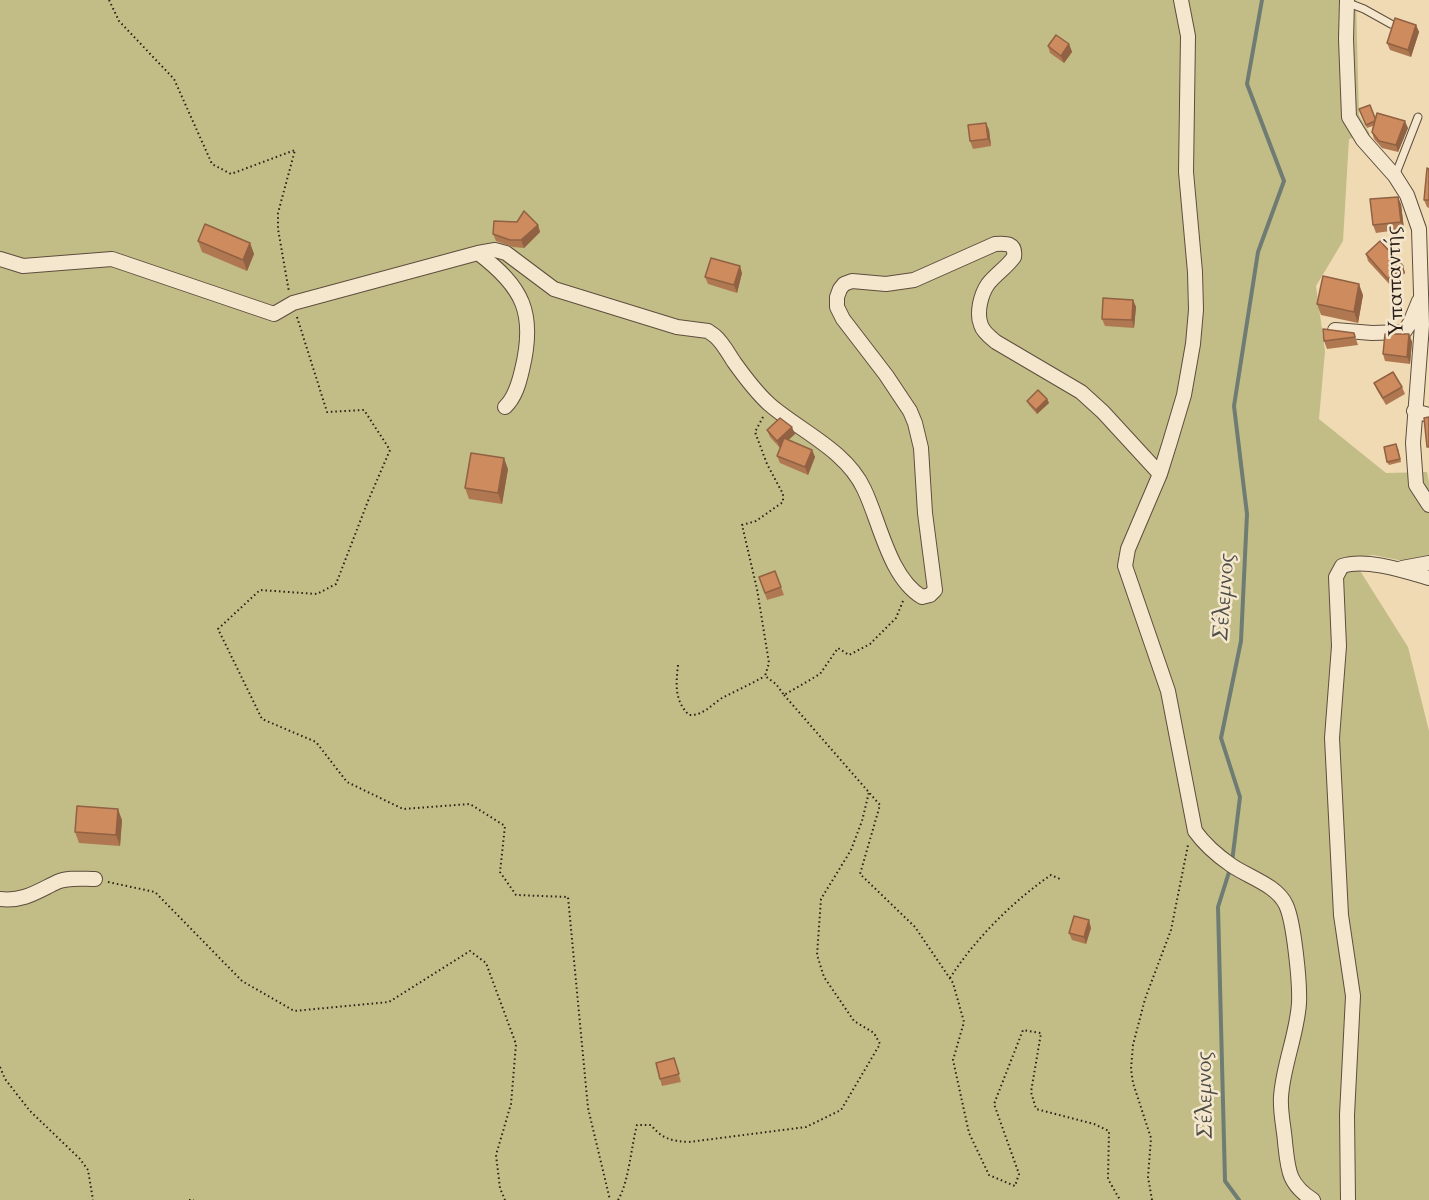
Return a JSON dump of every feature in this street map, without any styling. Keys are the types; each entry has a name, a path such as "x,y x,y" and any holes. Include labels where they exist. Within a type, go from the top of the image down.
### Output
{"street":[{"path":"1181,0 1188,36 1186,172 1193,236 1196,309 1193,344 1184,395 1160,474 1128,549 1125,566 1168,691 1195,831 1208,847 1231,865 1272,889 1282,898 1290,919 1299,1003 1281,1099 1288,1171 1293,1182 1313,1200"},
{"name":"Υπαπαντής","path":"1346,1 1349,117 1363,140 1395,176 1424,229 1425,279 1414,411 1414,478 1419,492 1429,505"},
{"path":"0,259 23,266 112,259 274,314 293,303 478,253 495,250 506,253 554,289 677,327 708,331 720,340 733,361 769,404 834,453 857,478 864,489 893,561 912,588 922,597 930,595 935,590 927,535 921,448 915,423 910,411 843,319 837,307 837,297 844,284 852,281 886,284 914,280 995,244 1006,243 1011,245 1015,251 1014,257 987,285 981,301 979,313 981,325 987,334 996,342 1081,392 1103,412 1160,474"},
{"path":"478,253 507,277 521,300 526,319 526,352 521,374 513,398 505,407"},
{"path":"1335,330 1372,333 1404,332 1422,294"},
{"path":"1414,411 1429,415"},
{"path":"1398,569 1429,563"},
{"path":"1348,1200 1347,1115 1353,996 1341,915 1332,738 1340,646 1336,577 1342,566 1348,564 1398,569 1429,578"},
{"path":"0,898 9,900 27,897 59,881 95,879"}],"lane":[{"path":"1346,1 1391,24"},
{"path":"1395,176 1418,117"}],"path":[{"path":"109,0 119,21 174,78 212,164 231,174 295,150 278,213 278,229 288,287"},
{"path":"293,303 327,412 364,410 390,450 336,584 317,594 260,590 218,629 262,719 316,742 346,782 403,809 470,804 505,826 500,872 516,895 568,897 588,1108 610,1200"},
{"path":"678,665 676,684 678,700 689,715 695,715 710,708 719,700 765,676 769,663 766,641 742,525 756,521 783,502 783,494 754,432 769,404"},
{"path":"784,695 820,674 838,648 849,655 870,644 896,618 901,604 912,588"},
{"path":"765,676 776,684 880,806 860,874 915,927 953,983 964,1022 953,1060 969,1133 989,1175 1015,1186 1019,1173 994,1104 1023,1030 1041,1033 1031,1092 1036,1108 1094,1124 1109,1131 1108,1179 1120,1200"},
{"path":"618,1200 628,1174 630,1151 637,1125 651,1125 658,1134 670,1141 689,1143 806,1127 841,1110 880,1044 874,1033 854,1021 825,977 817,955 818,927 822,899 851,850 862,821 869,792"},
{"path":"1152,1200 1148,1177 1151,1138 1133,1083 1132,1053 1145,999 1171,930 1189,841"},
{"path":"950,978 958,965 993,925 1039,883 1051,874 1060,879"},
{"path":"95,879 155,892 242,981 294,1011 389,1002 470,951 486,963 516,1044 511,1104 496,1155 500,1188 505,1200"},
{"path":"0,1067 5,1079 30,1111 80,1159 88,1170 93,1200"},
{"path":"189,1200 194,1200"}],"shaded area":[{"path":"0,0 1356,0 1359,115 1370,134 1349,139 1343,241 1316,286 1325,351 1319,419 1386,473 1427,472 1429,482 1429,566 1373,555 1352,558 1408,647 1429,731 1429,1200 0,1200"}],"building":[{"path":"1395,18 1416,25 1408,50 1387,43"},
{"path":"1056,35 1069,44 1061,56 1048,46"},
{"path":"1370,105 1375,121 1366,125 1359,109"},
{"path":"1377,113 1405,121 1396,145 1379,141 1372,132"},
{"path":"986,123 988,139 970,141 968,125"},
{"path":"1427,168 1429,169 1429,200 1424,200"},
{"path":"1398,197 1401,222 1373,225 1370,199"},
{"path":"524,211 538,225 521,240 510,240 493,234 494,221 517,222"},
{"path":"205,224 250,243 243,260 198,241"},
{"path":"1380,241 1403,266 1388,279 1366,254"},
{"path":"711,258 740,266 734,285 705,277"},
{"path":"1323,276 1359,284 1354,312 1317,304"},
{"path":"1103,298 1133,300 1132,320 1102,319"},
{"path":"1323,329 1354,333 1355,337 1324,341"},
{"path":"1385,334 1409,334 1407,357 1383,354"},
{"path":"1393,372 1402,387 1383,398 1374,383"},
{"path":"1038,390 1047,399 1036,410 1027,401"},
{"path":"1429,417 1429,447 1427,447 1424,418"},
{"path":"780,418 792,427 777,441 767,430"},
{"path":"784,438 812,450 805,467 777,456"},
{"path":"1396,444 1400,459 1387,462 1384,447"},
{"path":"471,453 504,458 498,493 465,488"},
{"path":"775,571 781,587 765,593 759,577"},
{"path":"77,806 118,809 116,835 75,832"},
{"path":"1074,916 1089,920 1084,937 1069,933"},
{"path":"674,1058 679,1074 660,1079 656,1063"}],"waterway":[{"name":"Σέλεμνος","path":"1232,862 1240,797 1221,738 1241,641 1247,514 1234,406 1258,252 1284,181 1247,84 1262,0"},
{"name":"Σέλεμνος","path":"1230,869 1218,907 1225,1181 1239,1200"}]}
